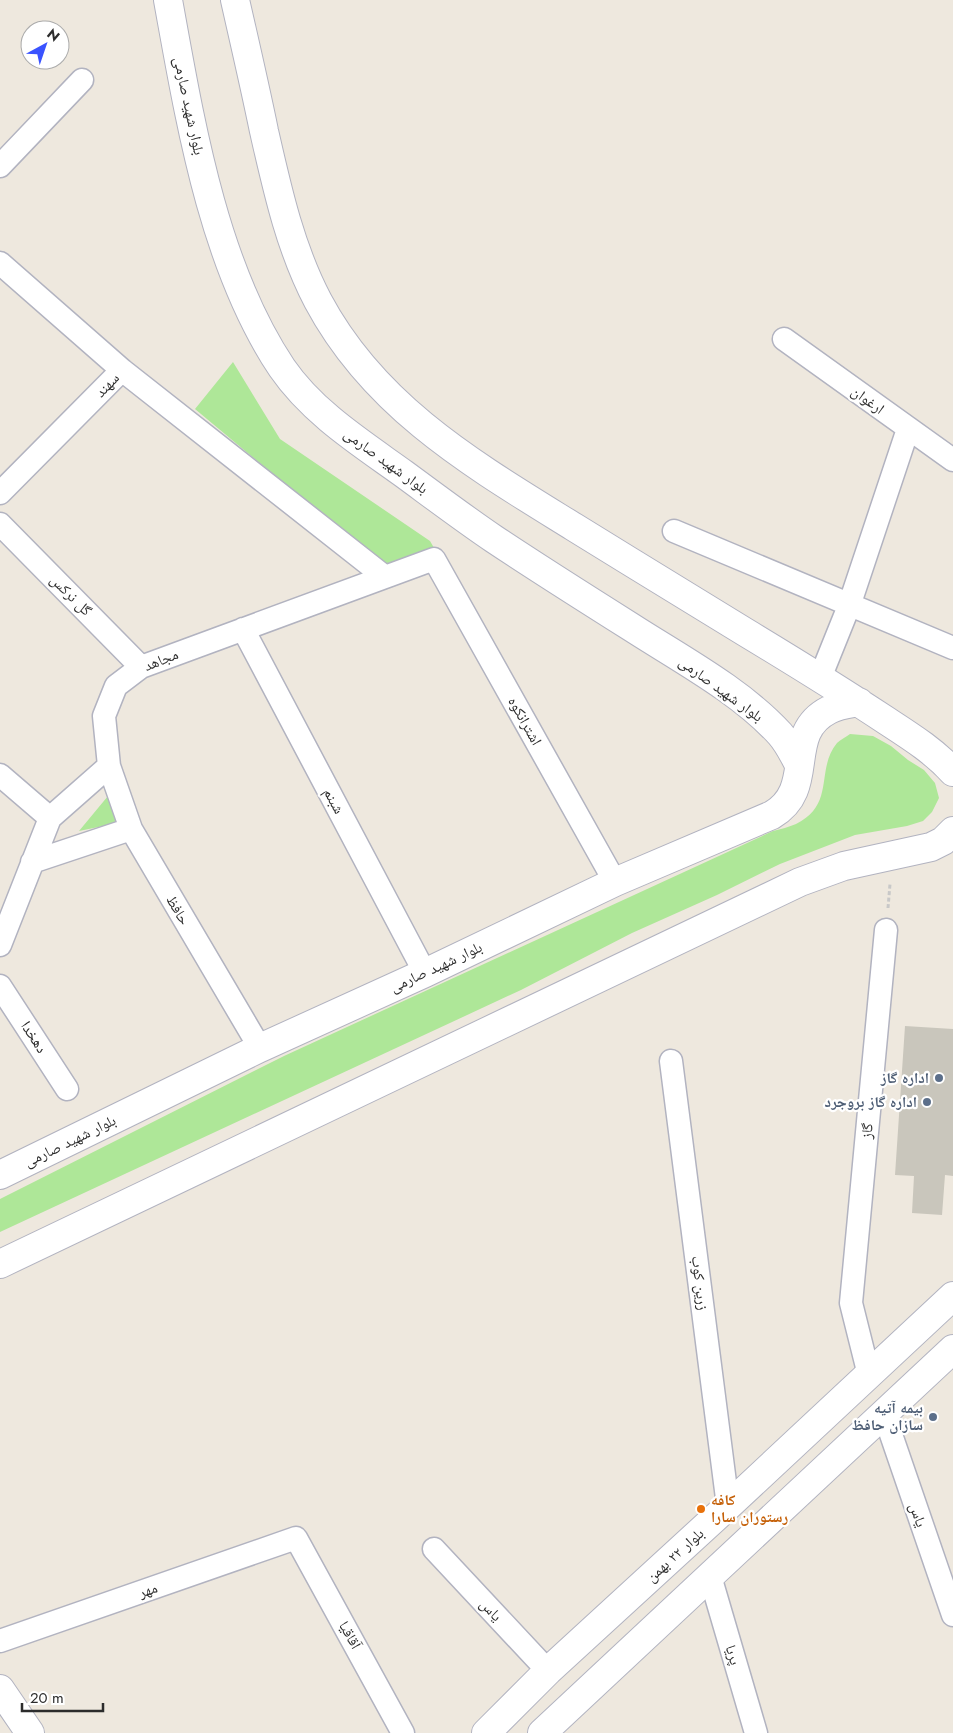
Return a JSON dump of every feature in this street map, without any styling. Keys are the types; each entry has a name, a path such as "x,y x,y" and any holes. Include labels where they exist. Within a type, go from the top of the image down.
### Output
{"main road":[{"name":"بلوار شهید صارمی","path":"0,1175 260,1048 425,973 616,882 772,815 782,808 791,797 796,786 799,765 790,748 780,734 750,707 714,681 492,538 326,416 305,396 283,370 261,332 239,287 212,209 185,91 168,0"},
{"path":"235,0 275,180 297,254 317,300 337,332 368,373 394,402 419,424 454,450 528,498 859,702 920,743 945,762 953,772"},
{"path":"799,765 802,745 815,720 828,710 859,702"},
{"path":"0,1264 800,882 844,866 931,848 943,841 953,831"},
{"name":"بلوار ۲۲ بهمن","path":"501,1728 548,1671 953,1296"},
{"path":"542,1733 953,1349"},
{"path":"0,1689 30,1733"}],"street":[{"path":"0,166 82,80"},
{"name":"سهند","path":"0,263 122,370 0,493"},
{"name":"ارغوان","path":"784,338 953,460"},
{"path":"122,370 385,577"},
{"path":"820,678 849,606 908,429"},
{"name":"گل نرکس","path":"0,524 141,666"},
{"path":"674,531 953,648"},
{"name":"مجاهد","path":"109,766 104,716 116,686 141,666 434,559"},
{"name":"اشترانکوه","path":"434,559 616,882"},
{"name":"شبنم","path":"243,629 425,973"},
{"path":"0,945 50,818 109,766"},
{"name":"حافظ","path":"109,766 131,829 260,1048"},
{"path":"0,775 50,818"},
{"path":"32,862 131,829"},
{"name":"گاز","path":"868,1375 851,1303 886,930"},
{"name":"دهخدا","path":"0,986 68,1089"},
{"name":"زرین کوب","path":"670,1061 728,1506"},
{"name":"یاس","path":"884,1414 953,1615"},
{"name":"مهر","path":"0,1641 296,1538"},
{"name":"آقاقیا","path":"296,1538 403,1733"},
{"name":"یاس","path":"434,1549 548,1671"},
{"name":"پریا","path":"710,1576 756,1733"}],"path":[{"path":"886,930 892,856"}],"green space":[{"path":"233,362 280,439 430,541 437,553 384,567 195,409"},
{"path":"850,734 873,736 891,746 924,770 935,783 939,798 932,812 923,821 907,826 855,835 780,864 632,933 521,990 0,1232 0,1199 284,1056 773,831 796,824 808,816 816,807 821,797 831,753 837,743"},
{"path":"108,796 118,823 79,831"}],"building":[{"name":"اداره گاز بروجرد","path":"905,1026 953,1029 953,1176 945,1175 942,1215 912,1213 914,1176 895,1175"}],"place":[{"name":"اداره گاز","path":"939,1078"},
{"name":"اداره گاز بروجرد","path":"927,1102"},
{"name":"بیمه آتیه سازان حافظ","path":"933,1417"},
{"name":"کافه رستوران سارا","path":"701,1509"}]}
